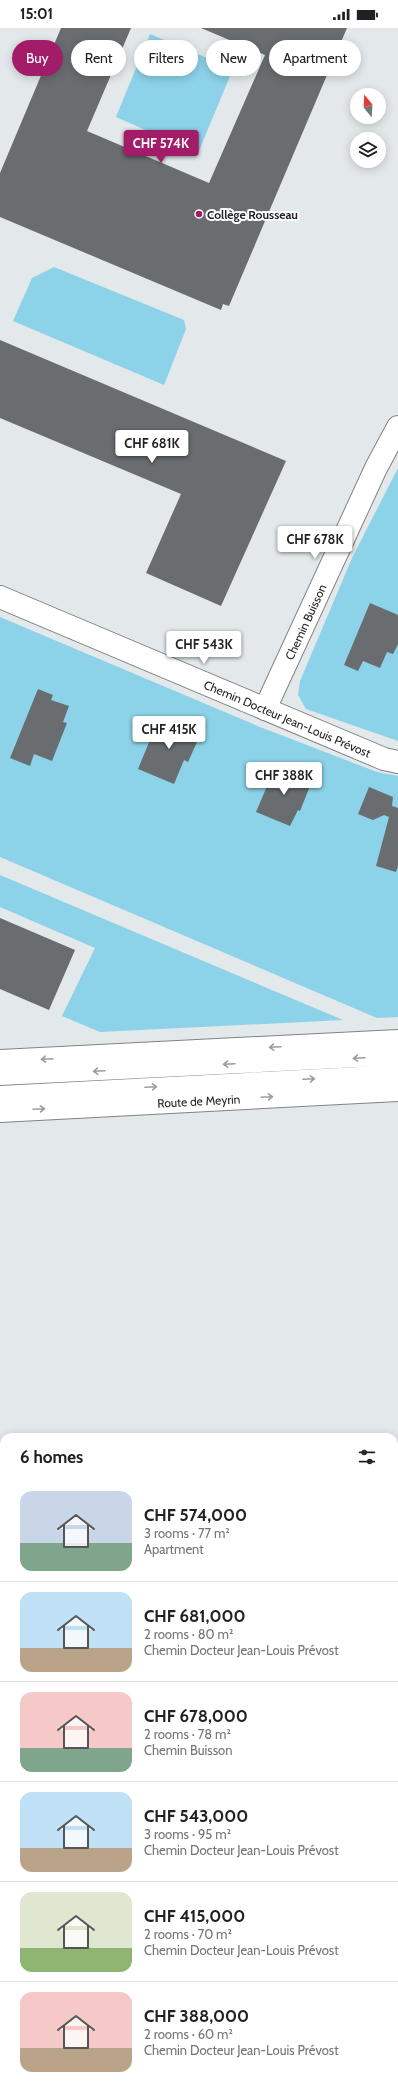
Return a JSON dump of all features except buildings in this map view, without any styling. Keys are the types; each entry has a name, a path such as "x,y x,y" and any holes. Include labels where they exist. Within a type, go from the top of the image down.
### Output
{"main road":[{"name":"Chemin Buisson","path":"265,709 376,468 398,427"},
{"name":"Chemin Docteur Jean-Louis Prévost","path":"0,597 384,759 398,762"},
{"path":"0,1061 398,1041"},
{"name":"Route de Meyrin","path":"0,1111 398,1090"}],"lane":[{"path":"0,1076 398,1056"},
{"path":"0,1095 398,1074"}],"shaded area":[{"path":"150,34 164,40 148,40"},
{"path":"198,54 206,58 206,76 230,76 198,153 116,117 134,73 134,76 198,76"},
{"path":"54,267 184,320 186,329 164,385 13,321 32,278"},
{"path":"398,468 398,741 306,709 298,695 300,681 352,558"},
{"path":"0,617 260,727 377,772 398,776 398,1017 377,1018 0,857"},
{"path":"0,875 343,1020 100,1032 62,1016 95,948 0,907"}],"place":[{"name":"Collège Rousseau","path":"199,214"}]}
